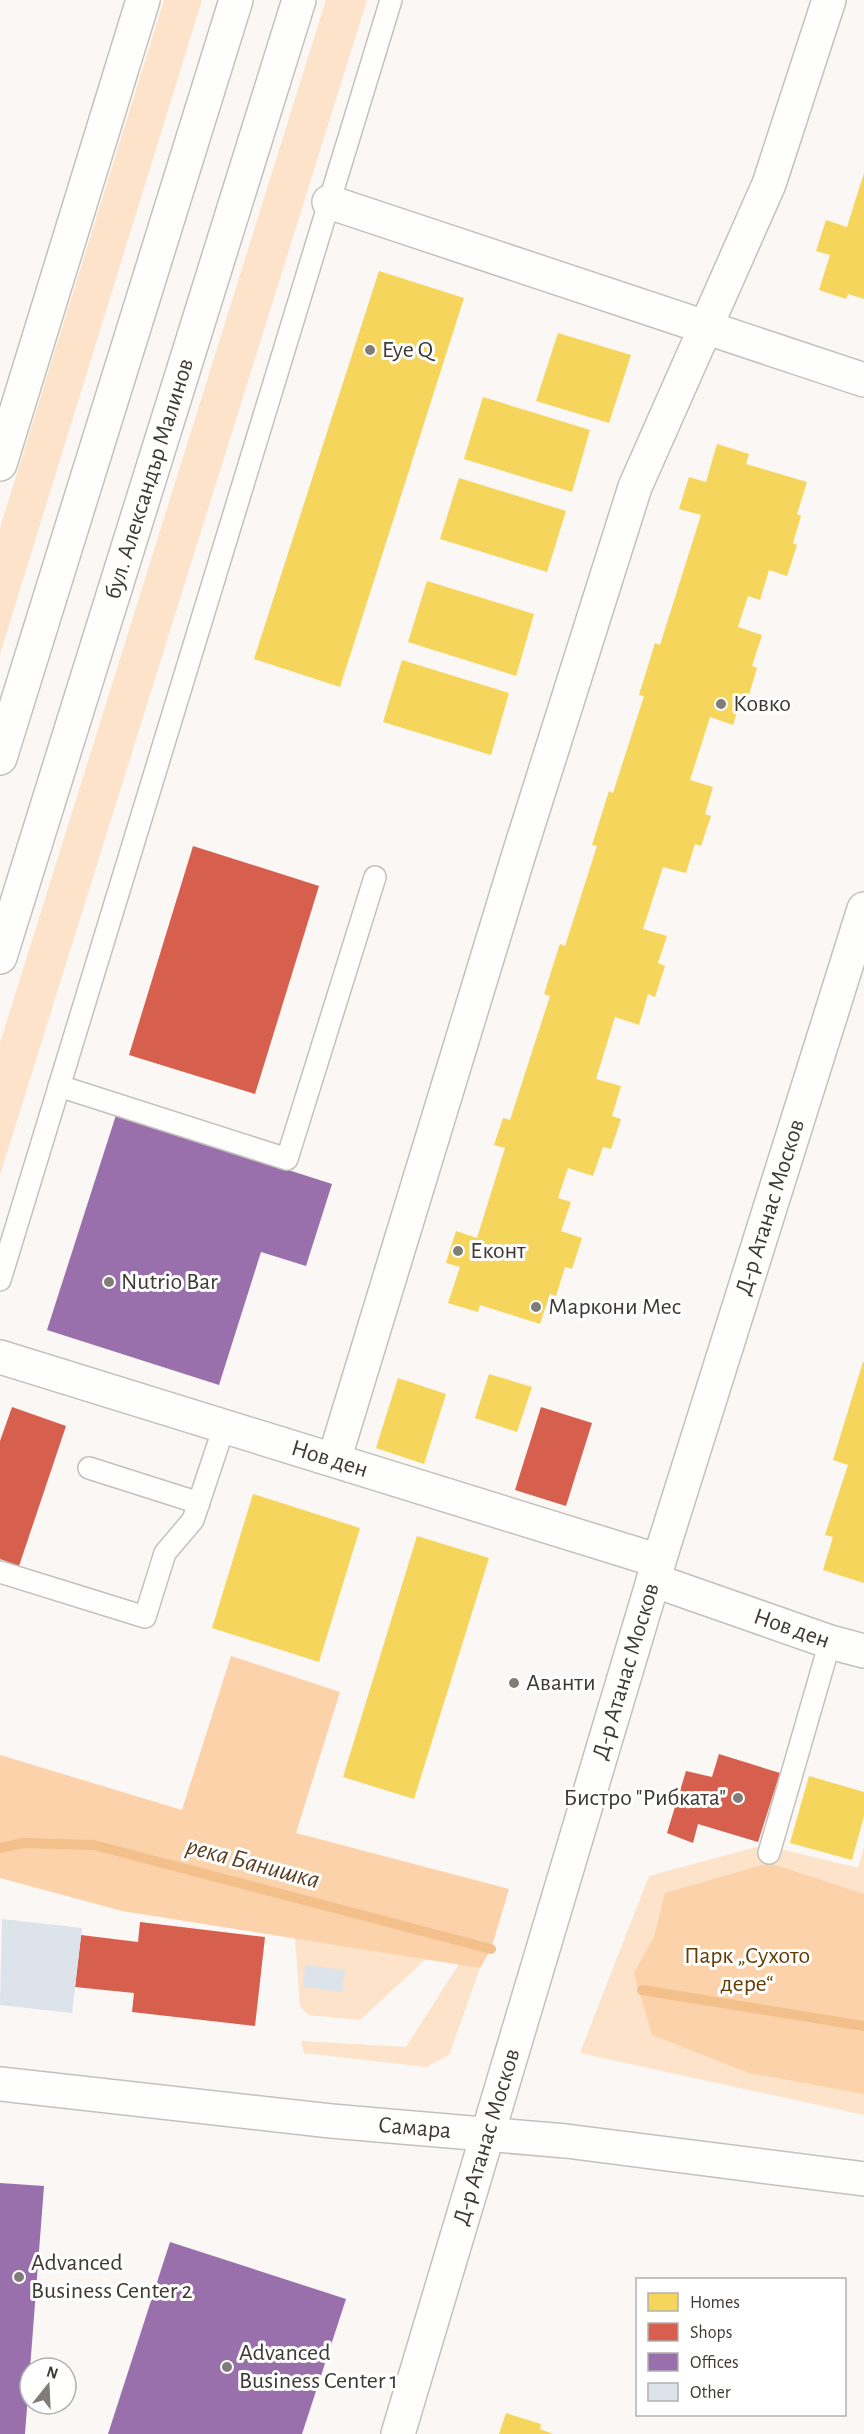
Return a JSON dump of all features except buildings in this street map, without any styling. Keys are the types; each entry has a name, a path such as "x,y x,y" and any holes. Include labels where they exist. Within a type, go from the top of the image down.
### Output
{"street":[{"path":"0,465 143,0"},
{"path":"0,758 236,0"},
{"name":"бул. Александър Малинов","path":"0,957 299,0"},
{"path":"334,1460 518,857 635,487 769,184 829,0"},
{"path":"329,202 864,380"},
{"name":"Д-р Атанас Москов","path":"398,2434 656,1571 864,909"},
{"name":"Нов ден","path":"0,1357 334,1460 656,1571 830,1642 864,1651"},
{"name":"Самара","path":"0,2084 331,2121 566,2140 864,2179"}],"lane":[{"path":"0,1280 391,0"},
{"path":"59,1086 287,1159 375,877"},
{"path":"0,1572 145,1617 165,1552 193,1520 224,1427"},
{"path":"88,1468 199,1503"},
{"path":"769,1853 830,1642"}],"green space":[{"path":"164,0 202,0 0,654 0,528"},
{"path":"326,0 367,0 0,1175 0,1043"},
{"path":"231,1656 340,1692 296,1833 509,1889 491,1949 480,1968 122,1911 0,1878 0,1755 182,1810"},
{"name":"Парк „Сухото дере“","path":"764,1845 858,1868 864,1847 864,2115 580,2053 649,1876"},
{"name":"Парк „Сухото дере“","path":"769,1863 864,1894 864,2094 749,2073 652,2035 634,1973 654,1937 665,1893"},
{"path":"295,1938 426,1959 360,2020 308,2015 300,2006"},
{"path":"459,1964 480,1968 449,2055 426,2067 304,2053 301,2041 406,2047"}],"waterway":[{"name":"река Банишка","path":"0,1848 23,1843 94,1845 491,1949"},
{"name":"река Банишка","path":"642,1990 864,2026"}],"place":[{"name":"Eye Q","path":"370,350"},
{"name":"Ковко","path":"721,704"},
{"name":"Еконт","path":"458,1251"},
{"name":"Nutrio Bar","path":"109,1282"},
{"name":"Маркони Мес","path":"536,1307"},
{"name":"Аванти","path":"514,1683"},
{"name":"Бистро \"Рибката\"","path":"738,1798"},
{"name":"Advanced Business Center 2","path":"19,2277"},
{"name":"Advanced Business Center 1","path":"227,2367"}]}
